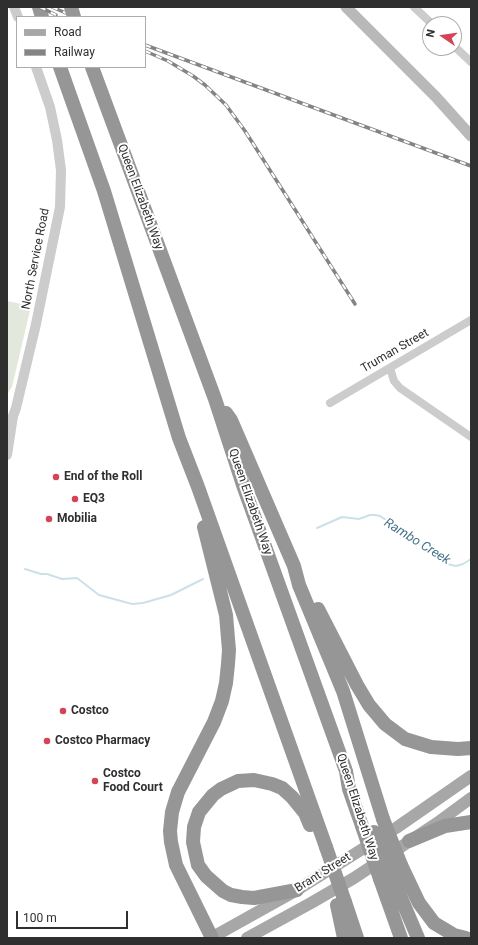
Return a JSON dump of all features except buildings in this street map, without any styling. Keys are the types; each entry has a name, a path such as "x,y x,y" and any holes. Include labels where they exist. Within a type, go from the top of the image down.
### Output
{"highway":[{"path":"60,68 104,191 180,438 226,615 230,650 222,701 214,722 178,792 172,812 170,831 176,865 211,938"},
{"name":"Queen Elizabeth Way","path":"92,68 215,399 244,488 346,771 349,789 372,824 390,872 401,938"},
{"path":"215,399 231,420 294,566 299,586 343,690 372,824 390,872 418,938"},
{"path":"180,438 341,904 357,938"},
{"path":"294,566 305,583 357,685 369,704 385,724 405,739 432,747 458,749 471,748"},
{"path":"297,890 254,898 231,895 213,884 198,865 193,842 194,827 199,812 221,788 238,781 262,781 282,788 292,797 305,813 324,852"},
{"path":"409,842 445,826 471,822"},
{"path":"390,872 419,903 434,923 454,935 466,938"},
{"path":"341,904 344,938"}],"main road":[{"path":"346,7 421,82 471,136"},
{"name":"Brant Street","path":"211,938 297,890 396,828 471,776"},
{"name":"Brant Street","path":"247,938 354,878 409,842 471,798"}],"street":[{"path":"414,7 424,16"},
{"path":"462,54 471,62"},
{"name":"North Service Road","path":"7,455 13,416 12,407 36,324 60,206 61,170 57,140 50,107 36,68"},
{"name":"Truman Street","path":"330,403 471,320"},
{"path":"390,368 394,381 400,388 471,437"}],"shaded area":[{"path":"7,301 31,306 12,387 7,394"}],"waterway":[{"name":"Rambo Creek","path":"317,528 342,517 359,519 370,515 380,516 447,564 456,566 471,559"},
{"name":"Rambo Creek","path":"25,569 62,579 77,578 99,595 132,604 143,603 171,595 203,579"}],"railway":[{"path":"40,7 56,15"},
{"path":"52,7 73,16"},
{"path":"146,45 471,166"},
{"path":"146,51 168,61 193,76 226,105 245,131 355,304"}],"place":[{"name":"End of the Roll","path":"56,477"},
{"name":"EQ3","path":"75,499"},
{"name":"Mobilia","path":"49,519"},
{"name":"Costco","path":"63,711"},
{"name":"Costco Pharmacy","path":"47,741"},
{"name":"Costco Food Court","path":"95,781"}]}
